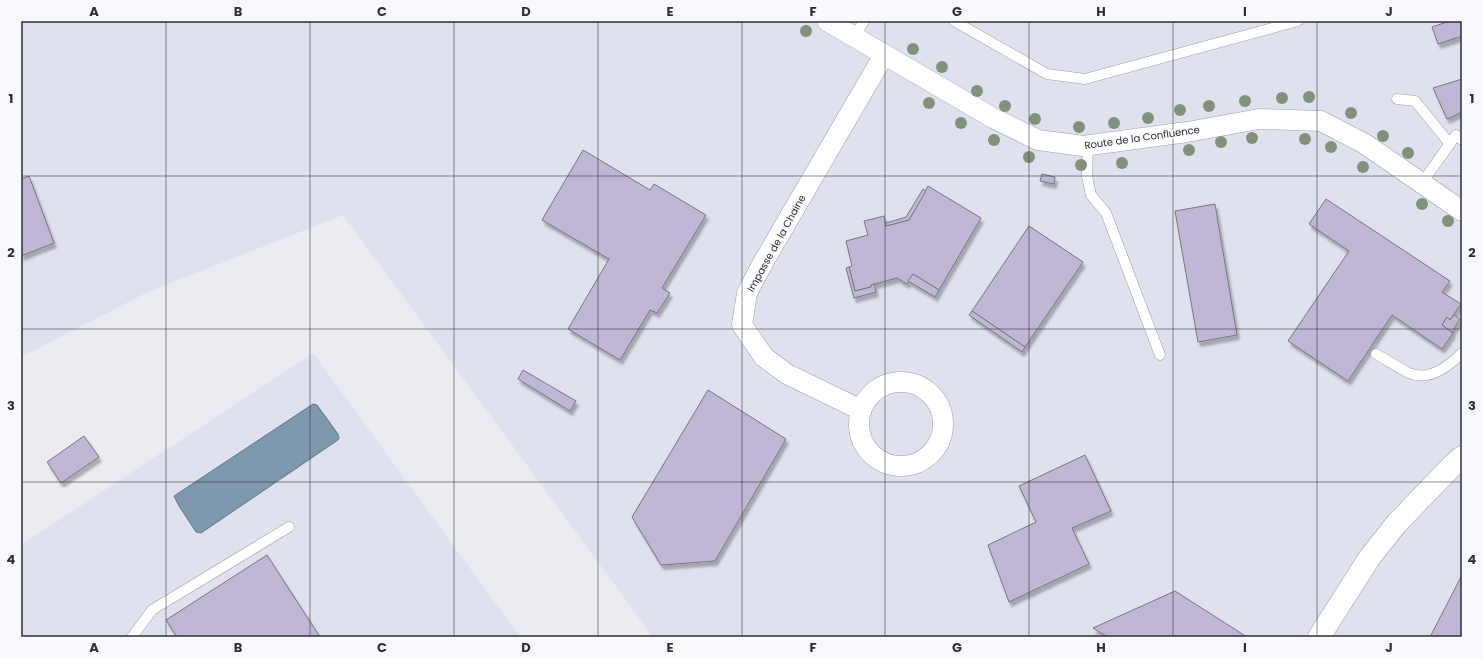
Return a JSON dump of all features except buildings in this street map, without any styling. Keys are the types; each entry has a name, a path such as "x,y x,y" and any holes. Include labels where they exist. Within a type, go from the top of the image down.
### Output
{"street":[{"name":"Route de la Confluence","path":"827,21 859,29 884,56 993,118 1038,140 1083,146 1187,132 1259,119 1321,121 1365,144 1462,211"},
{"name":"Impasse de la Chaine","path":"861,410 787,374 764,357 742,325 747,293 768,254 884,56"},
{"path":"891,382 905,382 919,386 931,393 939,405 943,418 943,432 938,446 929,456 917,464 904,467 890,466 877,460 867,450 860,438 858,424 861,410 868,398 878,388 891,382"},
{"path":"1319,637 1370,557 1397,523 1462,457"},
{"path":"1425,494 1462,470"}],"lane":[{"path":"954,21 1047,74 1085,79 1298,21"},
{"path":"1396,99 1415,101 1450,144"},
{"path":"1422,183 1456,135 1462,140"},
{"path":"1088,145 1087,176 1091,196 1106,213 1160,354"},
{"path":"1376,354 1410,374 1430,375 1450,364 1462,353"},
{"path":"132,637 152,610 289,527"}],"shaded area":[{"path":"21,21 1462,21 1462,637 653,637 343,215 148,292 21,357"},
{"path":"313,353 520,637 21,637 21,545"}],"water":[{"path":"313,404 317,405 338,434 338,440 201,533 196,532 174,496"}]}
